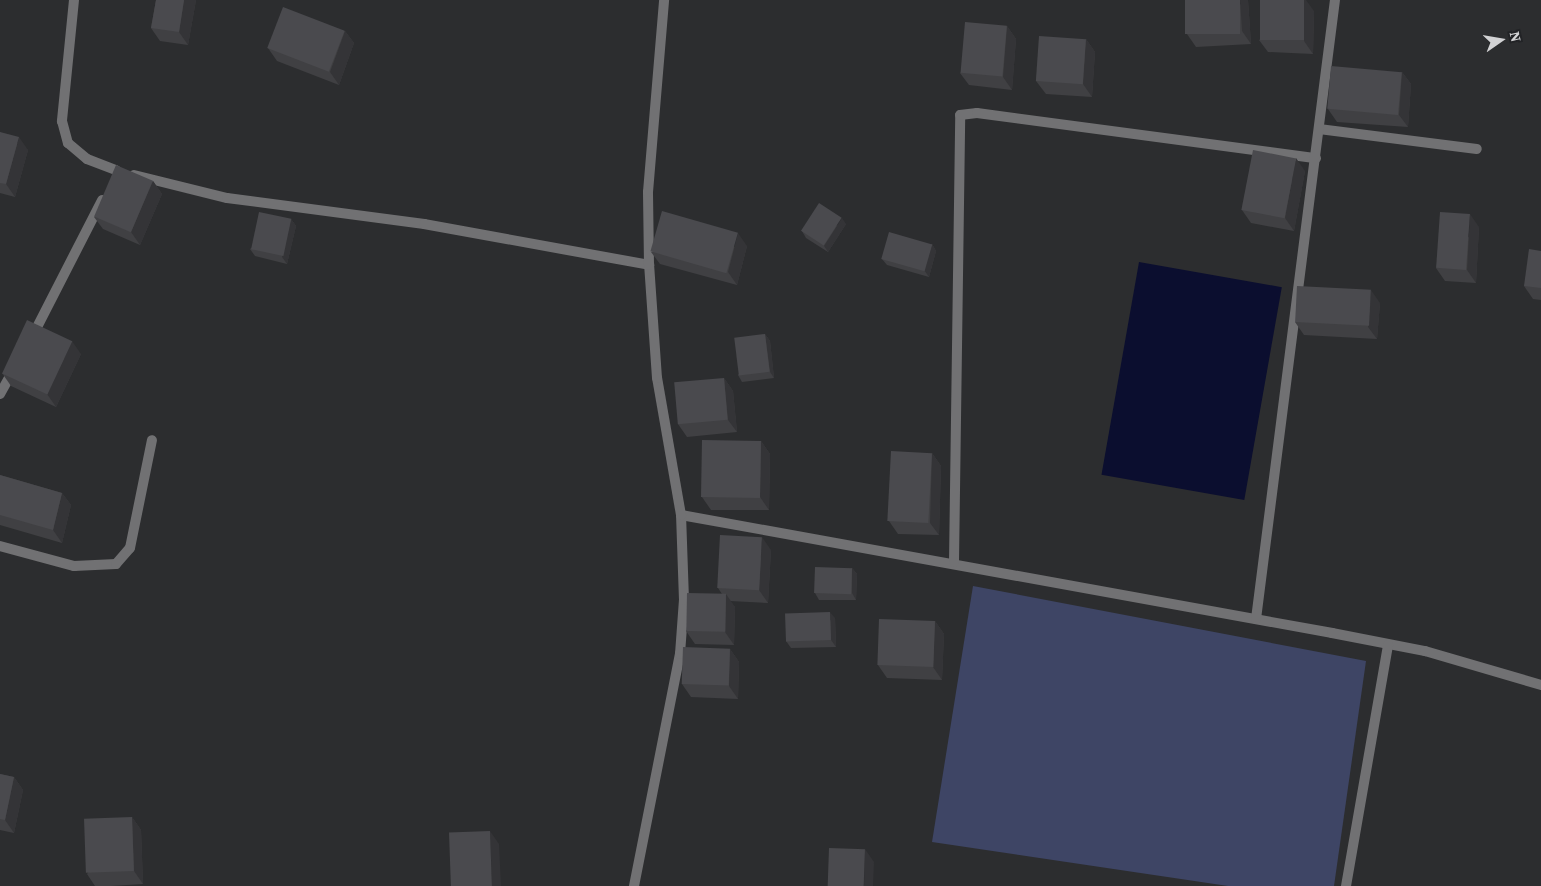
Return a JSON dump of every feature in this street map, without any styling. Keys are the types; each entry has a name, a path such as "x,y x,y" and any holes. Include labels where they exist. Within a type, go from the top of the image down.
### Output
{"street":[{"path":"74,0 62,122 68,143 111,179 227,198 424,224 649,265"},
{"path":"634,886 680,654 680,515 657,378 649,265 648,192 664,0"},
{"path":"1256,618 1335,0"},
{"path":"954,562 956,123 960,115 972,113 1316,158"},
{"path":"1319,129 1477,149"},
{"path":"28,344 111,179"},
{"path":"0,394 19,361"},
{"path":"0,546 74,566 116,564 130,548 152,440"},
{"path":"680,515 954,562 1425,651 1541,685"},
{"path":"1346,886 1388,645"}],"shaded area":[{"path":"1139,262 1282,287 1244,500 1101,475"},
{"path":"973,586 1366,661 1334,886 1228,886 932,842"}],"building":[{"path":"156,0 184,0 179,32 151,28"},
{"path":"1185,0 1240,0 1240,34 1185,34"},
{"path":"1260,0 1304,0 1304,40 1260,40"},
{"path":"283,7 345,31 329,72 267,48"},
{"path":"965,22 1007,26 1002,76 961,73"},
{"path":"1039,36 1086,39 1083,84 1036,81"},
{"path":"1331,66 1402,72 1398,115 1327,109"},
{"path":"0,132 19,137 6,184 0,183"},
{"path":"1253,150 1296,158 1285,218 1241,210"},
{"path":"116,165 153,181 131,232 94,217"},
{"path":"819,203 842,218 824,245 801,231"},
{"path":"662,211 738,233 726,273 650,251"},
{"path":"259,212 291,219 283,256 251,249"},
{"path":"1440,212 1470,214 1466,270 1436,268"},
{"path":"889,232 932,244 925,271 881,259"},
{"path":"1529,249 1541,251 1541,288 1524,286"},
{"path":"1297,286 1371,290 1369,326 1295,322"},
{"path":"27,320 72,341 47,395 2,373"},
{"path":"765,334 770,372 739,375 734,338"},
{"path":"724,378 728,420 678,424 674,382"},
{"path":"702,440 761,441 760,498 701,497"},
{"path":"891,451 932,453 928,523 887,521"},
{"path":"0,475 62,493 53,530 0,515"},
{"path":"720,535 762,537 759,590 717,588"},
{"path":"815,567 852,568 851,594 814,593"},
{"path":"687,593 726,594 725,632 686,631"},
{"path":"830,612 831,640 786,642 785,614"},
{"path":"879,619 935,621 933,667 877,665"},
{"path":"683,647 730,649 729,686 682,684"},
{"path":"0,774 14,777 5,820 0,819"},
{"path":"132,817 134,871 86,873 84,819"},
{"path":"490,831 492,886 451,886 449,832"},
{"path":"829,848 865,849 864,886 828,886"}]}
